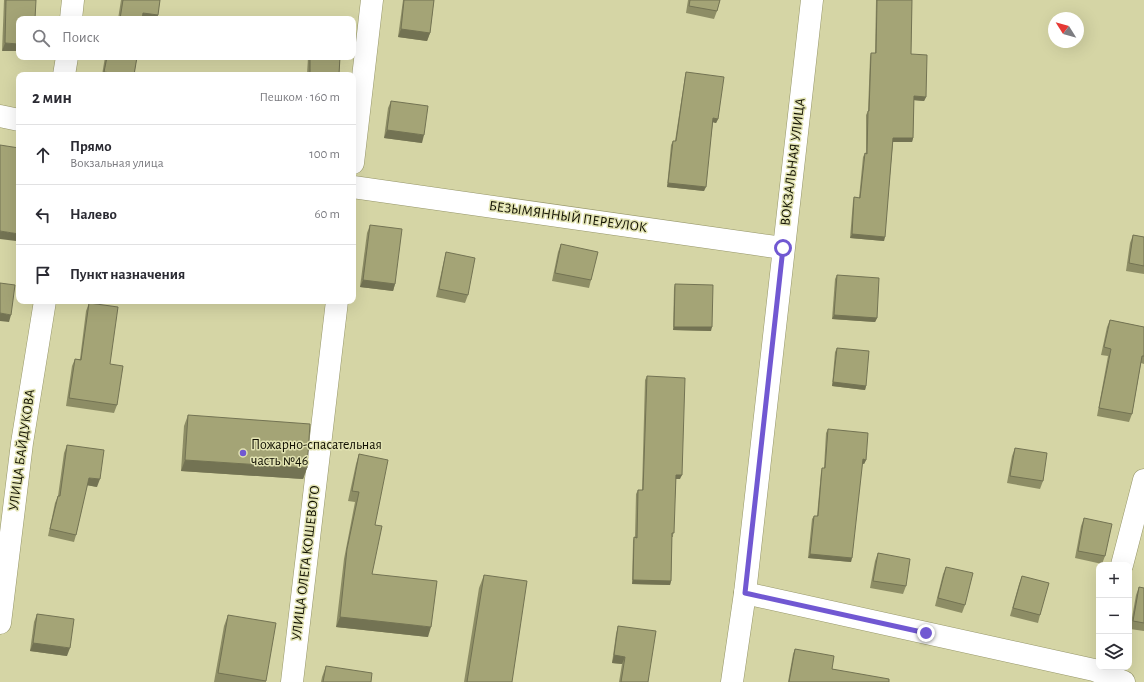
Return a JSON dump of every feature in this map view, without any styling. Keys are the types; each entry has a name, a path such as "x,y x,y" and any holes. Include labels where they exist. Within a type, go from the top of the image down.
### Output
{"street":[{"path":"71,16 73,0"},
{"path":"356,137 372,0"},
{"name":"ВОКЗАЛЬНАЯ УЛИЦА","path":"732,682 745,593 812,0"},
{"path":"64,72 66,60"},
{"path":"0,116 16,119"},
{"name":"БЕЗЫМЯННЫЙ ПЕРЕУЛОК","path":"356,187 783,248"},
{"name":"УЛИЦА БАЙДУКОВА","path":"0,623 22,443 45,304"},
{"name":"УЛИЦА ОЛЕГА КОШЕВОГО","path":"292,682 337,304"},
{"path":"1123,562 1144,480"},
{"path":"745,593 1095,668 1124,682"}],"building":[{"path":"6,0 36,0 35,16 16,16 16,44 5,43"},
{"path":"123,0 160,0 158,15 143,13 142,16 120,16"},
{"path":"404,0 434,0 430,33 401,29"},
{"path":"690,0 720,0 717,11 689,6"},
{"path":"877,0 912,0 911,54 927,55 926,97 914,96 913,138 893,138 885,237 852,234 854,197 860,198 865,153 867,154 871,53 876,53"},
{"path":"106,60 136,60 134,72 104,72"},
{"path":"310,60 340,60 339,72 310,72"},
{"path":"686,72 724,77 718,119 713,118 706,187 668,183 673,141 676,141"},
{"path":"391,101 428,106 424,135 387,130"},
{"path":"0,145 16,148 16,234 0,231"},
{"path":"370,225 402,229 395,284 363,280"},
{"path":"1133,235 1144,237 1144,266 1129,263"},
{"path":"561,244 598,252 591,280 555,273"},
{"path":"446,252 475,258 468,295 439,289"},
{"path":"837,275 879,278 877,318 834,315"},
{"path":"0,283 15,285 11,315 0,313"},
{"path":"675,284 713,285 712,327 674,327"},
{"path":"89,304 118,307 110,364 123,366 117,405 69,398 75,359 81,360"},
{"path":"1110,320 1144,327 1144,356 1142,356 1132,414 1099,408 1111,349 1104,347"},
{"path":"837,348 869,351 866,386 833,382"},
{"path":"647,376 685,378 682,475 676,475 674,533 672,533 671,581 633,580 634,537 637,538 638,490 643,490"},
{"name":"Пожарно-спасательная часть №46","path":"188,415 310,424 307,468 185,460"},
{"path":"828,429 868,433 866,460 863,459 852,558 810,554 814,516 818,516 822,468 825,468"},
{"path":"67,445 104,450 100,479 89,478 76,535 50,529 58,496 60,496"},
{"path":"1015,448 1047,453 1043,481 1010,476"},
{"path":"359,454 388,460 375,525 382,526 372,574 437,581 431,627 340,617 347,549 359,492 352,491"},
{"path":"1084,518 1112,524 1105,556 1078,551"},
{"path":"878,553 910,559 906,586 873,581"},
{"path":"946,567 973,573 965,605 938,598"},
{"path":"484,575 527,581 512,682 467,682"},
{"path":"1022,576 1049,583 1040,615 1013,608"},
{"path":"1139,587 1144,588 1144,623 1133,621"},
{"path":"37,614 74,619 70,648 33,643"},
{"path":"228,615 276,623 266,681 218,673"},
{"path":"618,626 656,631 648,682 621,682 625,657 614,655"},
{"path":"795,649 834,656 832,669 889,679 889,682 789,682"},
{"path":"326,666 372,673 371,682 323,682"}],"place":[{"name":"Пожарно-спасательная часть №46","path":"243,453"}],"route":[{"path":"783,248 745,593 926,633"}]}
